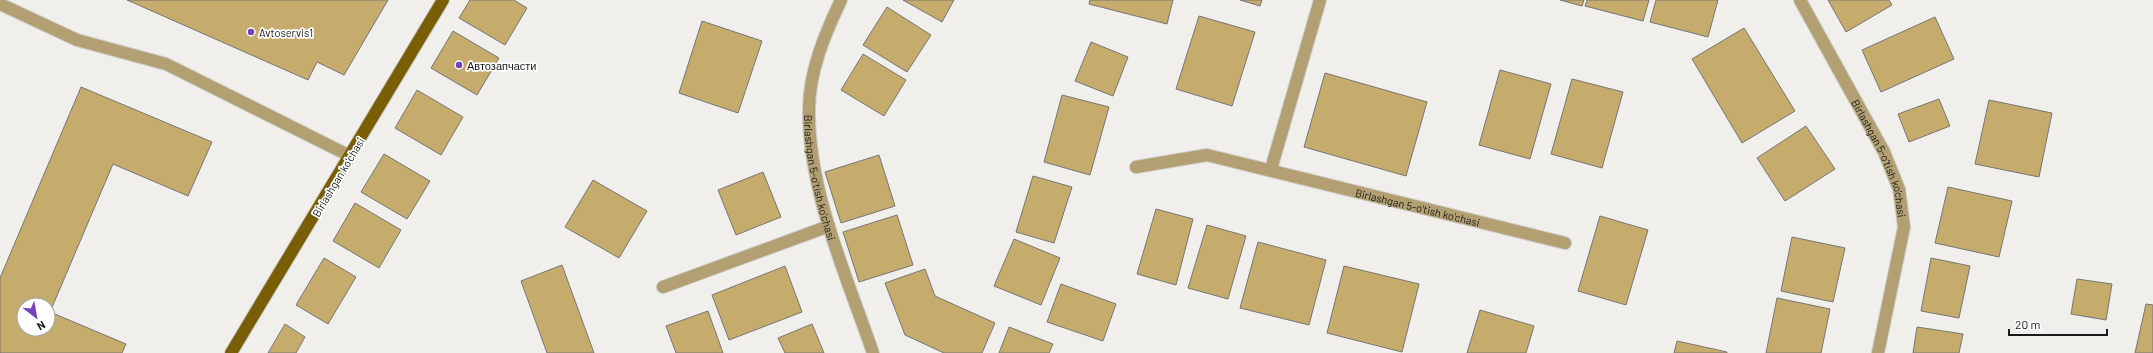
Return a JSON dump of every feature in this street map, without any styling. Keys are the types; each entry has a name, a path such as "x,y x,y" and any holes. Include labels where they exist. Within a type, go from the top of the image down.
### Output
{"main road":[{"name":"Birlashgan ko'chasi","path":"232,353 443,0"}],"street":[{"name":"Birlashgan 5-o'tish ko'chasi","path":"841,0 823,37 813,75 809,110 814,167 829,226 873,353"},
{"path":"1271,169 1320,0"},
{"name":"Birlashgan 5-o'tish ko'chasi","path":"1800,0 1884,152 1899,189 1904,227 1878,353"},
{"path":"0,4 77,40 166,64 350,156"},
{"name":"Birlashgan 5-o'tish ko'chasi","path":"1136,167 1206,155 1271,169 1565,243"},
{"path":"663,287 829,226"}],"building":[{"path":"127,0 388,0 344,75 317,62 308,80"},
{"path":"470,0 514,0 527,8 505,45 459,18"},
{"path":"903,0 954,0 942,22"},
{"path":"1090,0 1173,0 1167,24 1089,4"},
{"path":"1240,0 1262,0 1260,6"},
{"path":"1560,0 1584,0 1582,6"},
{"path":"1587,0 1649,0 1643,21 1585,6"},
{"path":"1656,0 1718,0 1708,37 1650,22"},
{"path":"1828,0 1889,0 1892,5 1846,32"},
{"path":"887,7 931,35 907,72 863,45"},
{"path":"1199,16 1255,32 1232,106 1176,89"},
{"path":"1935,17 1954,59 1881,92 1862,50"},
{"path":"702,21 762,41 738,113 679,93"},
{"path":"1744,28 1795,111 1742,143 1692,59"},
{"path":"453,31 499,58 477,95 431,68"},
{"path":"1091,42 1128,57 1113,96 1075,81"},
{"path":"863,54 906,80 884,116 841,90"},
{"path":"1500,70 1551,84 1530,159 1479,145"},
{"path":"1325,73 1427,102 1406,176 1304,147"},
{"path":"1572,79 1623,92 1602,168 1551,154"},
{"path":"81,87 212,142 188,196 113,164 56,298 16,297 16,337 56,337 56,315 126,344 122,353 0,353 0,278"},
{"path":"417,90 463,117 441,155 395,128"},
{"path":"1062,95 1109,107 1090,175 1044,162"},
{"path":"1939,99 1950,126 1909,142 1898,114"},
{"path":"1989,100 2052,113 2039,177 1975,164"},
{"path":"1806,126 1835,169 1785,201 1757,158"},
{"path":"384,154 430,181 407,219 361,192"},
{"path":"879,155 895,206 841,223 825,172"},
{"path":"763,172 781,217 736,235 718,190"},
{"path":"1033,176 1072,187 1054,243 1016,232"},
{"path":"593,180 647,211 619,258 565,227"},
{"path":"1948,187 2012,201 1999,257 1935,243"},
{"path":"355,203 401,230 379,268 333,241"},
{"path":"1156,209 1193,219 1176,285 1137,274"},
{"path":"897,215 913,265 859,282 843,232"},
{"path":"1600,216 1648,230 1626,305 1578,291"},
{"path":"1207,225 1246,236 1228,299 1188,288"},
{"path":"1792,237 1845,248 1833,302 1781,291"},
{"path":"1014,239 1060,258 1041,305 994,286"},
{"path":"1258,242 1326,260 1309,325 1240,308"},
{"path":"324,258 356,277 328,324 296,305"},
{"path":"1931,258 1970,266 1959,318 1921,311"},
{"path":"562,265 594,353 547,353 521,281"},
{"path":"785,266 802,312 729,340 712,295"},
{"path":"1344,266 1419,284 1402,352 1327,333"},
{"path":"925,269 935,296 995,323 982,353 944,353 905,335 885,283"},
{"path":"2077,279 2112,284 2106,320 2071,314"},
{"path":"1061,284 1116,304 1103,341 1047,322"},
{"path":"1777,298 1830,309 1821,353 1766,353"},
{"path":"2146,304 2153,305 2153,353 2135,353"},
{"path":"1480,310 1534,326 1526,353 1467,353"},
{"path":"708,311 723,353 676,353 666,326"},
{"path":"285,324 305,337 296,353 268,353"},
{"path":"812,324 824,353 785,353 778,338"},
{"path":"1009,327 1053,344 1049,353 999,353"},
{"path":"1917,327 1963,334 1959,353 1913,353"},
{"path":"1677,341 1727,352 1727,353 1674,353"}],"place":[{"name":"Avtoservis1","path":"251,32"},
{"name":"Автозапчасти","path":"459,65"}]}
